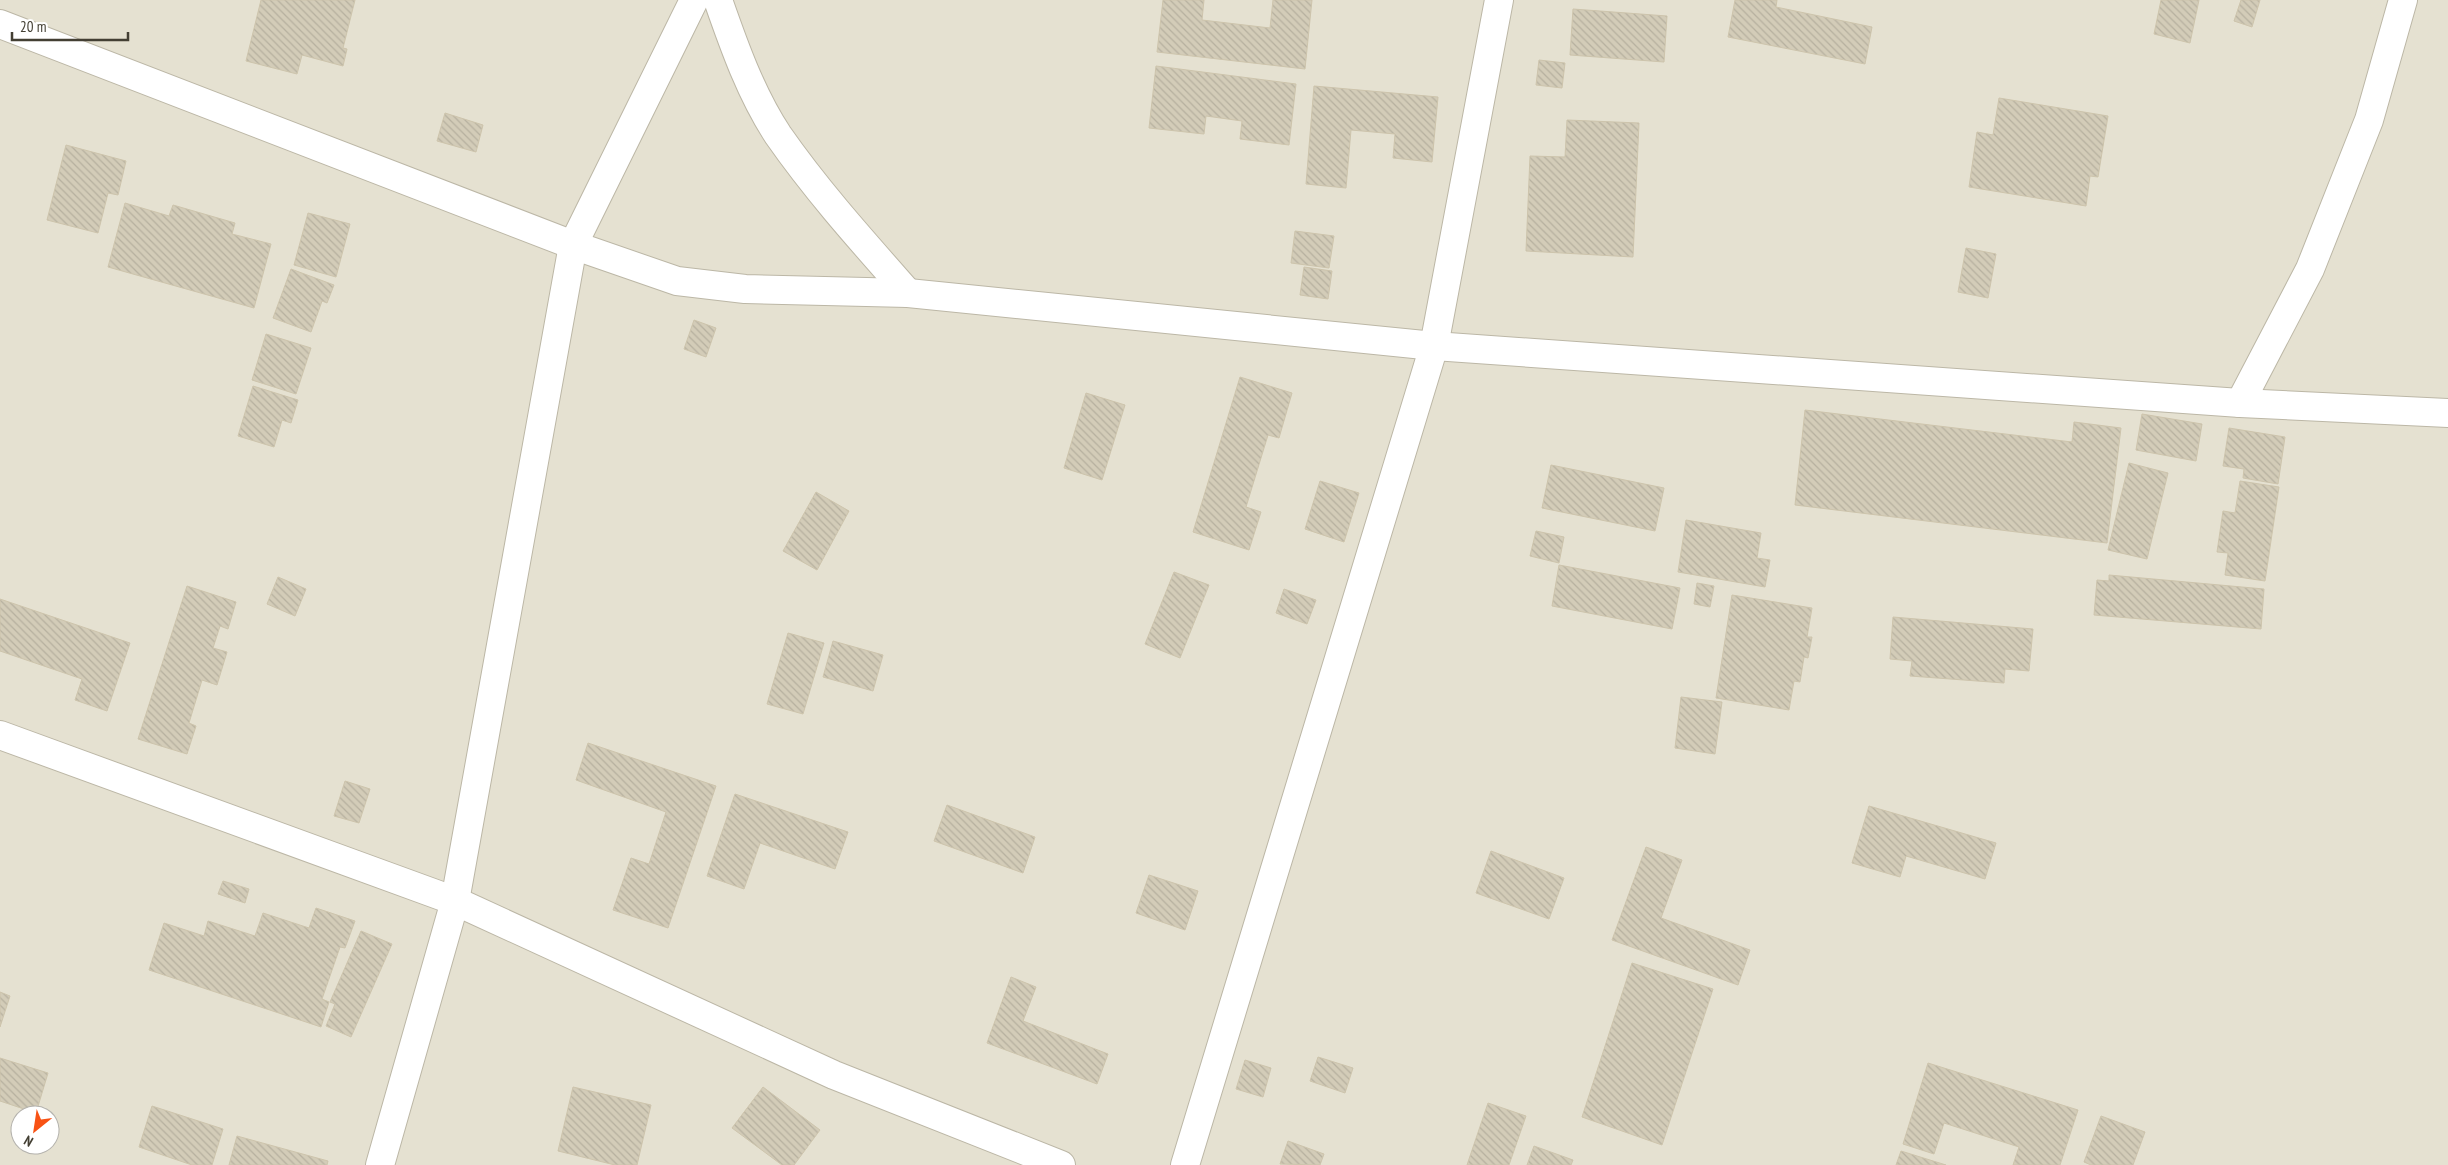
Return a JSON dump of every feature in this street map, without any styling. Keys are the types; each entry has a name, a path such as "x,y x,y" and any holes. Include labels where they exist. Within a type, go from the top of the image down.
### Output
{"street":[{"path":"380,1165 455,901 574,245 694,0"},
{"path":"718,0 740,63 778,134 829,202 908,293"},
{"path":"1185,1165 1434,346 1499,0"},
{"path":"2240,403 2310,269 2369,120 2403,0"},
{"path":"0,24 574,245 677,281 745,289 908,293 1434,346 2240,403 2448,413"},
{"path":"0,735 455,901 834,1075 1061,1165"}],"shaded area":[{"path":"0,0 2448,0 2448,1165 0,1165"}],"building":[{"path":"261,0 355,0 343,48 347,49 343,66 302,55 297,74 246,61"},
{"path":"1163,0 1204,0 1202,20 1270,28 1273,0 1312,0 1305,69 1157,52"},
{"path":"1735,0 1777,0 1776,7 1872,27 1865,64 1728,37"},
{"path":"2161,0 2199,0 2190,43 2154,34"},
{"path":"2241,0 2260,0 2252,27 2234,21"},
{"path":"1573,9 1667,16 1664,62 1570,55"},
{"path":"1539,60 1565,63 1562,88 1536,85"},
{"path":"1156,66 1296,84 1289,145 1240,139 1242,121 1206,116 1204,134 1149,128"},
{"path":"1314,86 1438,97 1432,162 1393,158 1395,134 1351,130 1346,188 1306,184"},
{"path":"1999,98 2108,116 2098,177 2090,176 2086,206 1969,187 1977,132 1993,135"},
{"path":"445,113 483,125 476,152 437,141"},
{"path":"1567,120 1639,123 1633,257 1526,251 1530,156 1565,157"},
{"path":"66,145 126,161 118,195 108,193 98,233 47,220"},
{"path":"125,203 169,216 173,205 235,223 232,234 271,244 254,308 108,267"},
{"path":"308,213 350,224 336,277 294,265"},
{"path":"1295,231 1334,236 1329,268 1291,263"},
{"path":"1966,248 1996,254 1988,298 1958,292"},
{"path":"1304,267 1332,271 1328,299 1300,295"},
{"path":"291,269 334,285 327,303 322,301 311,332 273,318"},
{"path":"694,320 716,328 706,357 684,349"},
{"path":"266,334 311,348 296,394 252,380"},
{"path":"1240,377 1292,393 1279,438 1268,435 1246,507 1261,512 1249,550 1193,532"},
{"path":"253,386 298,400 291,423 282,420 274,447 238,436"},
{"path":"1086,393 1125,405 1102,480 1064,468"},
{"path":"1805,410 2072,442 2074,422 2121,428 2107,543 1795,505"},
{"path":"2142,414 2202,424 2196,461 2136,450"},
{"path":"2229,428 2285,437 2278,484 2243,478 2244,469 2223,466"},
{"path":"2129,463 2168,473 2147,559 2108,550"},
{"path":"1551,465 1664,488 1655,531 1542,508"},
{"path":"1320,481 1359,493 1344,542 1305,529"},
{"path":"2240,481 2279,487 2265,581 2225,575 2228,553 2217,552 2223,511 2235,513"},
{"path":"816,492 849,511 817,570 783,551"},
{"path":"1686,520 1761,533 1757,558 1770,560 1765,587 1678,572"},
{"path":"1536,531 1564,537 1559,563 1530,556"},
{"path":"1559,565 1680,588 1672,629 1552,606"},
{"path":"1174,572 1209,585 1180,658 1145,644"},
{"path":"2109,575 2264,589 2261,629 2094,615 2097,580 2109,581"},
{"path":"278,577 306,589 295,616 267,604"},
{"path":"1697,583 1714,586 1710,607 1694,604"},
{"path":"187,586 236,602 228,629 220,626 213,648 227,652 217,685 202,680 189,723 196,726 187,754 138,739"},
{"path":"1284,589 1316,600 1307,624 1276,613"},
{"path":"1732,595 1812,608 1807,637 1812,637 1808,658 1804,657 1800,682 1794,681 1789,710 1716,698"},
{"path":"0,599 130,643 107,711 75,700 82,679 0,651"},
{"path":"1893,617 2033,629 2029,671 2005,669 2004,683 1910,676 1912,661 1890,659"},
{"path":"788,633 824,643 803,714 767,704"},
{"path":"833,641 883,655 873,691 823,677"},
{"path":"1681,697 1722,702 1715,754 1675,748"},
{"path":"588,743 716,786 668,928 613,910 631,858 649,864 666,812 576,780"},
{"path":"345,781 370,789 359,823 334,816"},
{"path":"735,794 848,832 835,869 760,843 744,889 707,876"},
{"path":"947,805 1035,837 1023,873 934,841"},
{"path":"1869,806 1996,843 1985,879 1906,856 1900,877 1852,863"},
{"path":"1646,847 1682,860 1661,918 1750,950 1738,985 1612,940"},
{"path":"1491,851 1564,878 1549,919 1476,893"},
{"path":"1149,875 1198,891 1185,930 1136,913"},
{"path":"223,881 249,889 245,903 218,894"},
{"path":"316,908 355,921 345,948 340,947 322,999 329,1002 321,1027 149,970 164,923 204,936 208,921 255,936 263,913 309,928"},
{"path":"361,931 392,944 351,1037 326,1026 335,1004 330,1002"},
{"path":"1632,963 1713,989 1662,1145 1582,1117"},
{"path":"1011,977 1036,987 1023,1021 1108,1054 1097,1084 987,1043"},
{"path":"0,992 10,996 0,1027"},
{"path":"1318,1057 1353,1068 1345,1093 1310,1081"},
{"path":"0,1058 48,1073 38,1105 12,1105 0,1101"},
{"path":"1245,1060 1271,1068 1263,1097 1236,1089"},
{"path":"1928,1063 2078,1110 2060,1165 2013,1165 2019,1147 1944,1123 1934,1154 1903,1144"},
{"path":"573,1087 651,1105 637,1165 615,1165 558,1151"},
{"path":"763,1087 820,1130 794,1165 782,1165 732,1128"},
{"path":"1488,1103 1526,1116 1509,1165 1467,1165"},
{"path":"152,1106 223,1129 212,1165 192,1165 139,1147"},
{"path":"2101,1116 2145,1132 2133,1165 2091,1165 2084,1162"},
{"path":"237,1136 328,1161 327,1165 229,1165"},
{"path":"1288,1141 1324,1154 1320,1165 1280,1164"},
{"path":"1534,1146 1573,1160 1571,1165 1527,1165"},
{"path":"1901,1151 1946,1165 1896,1165"}]}
